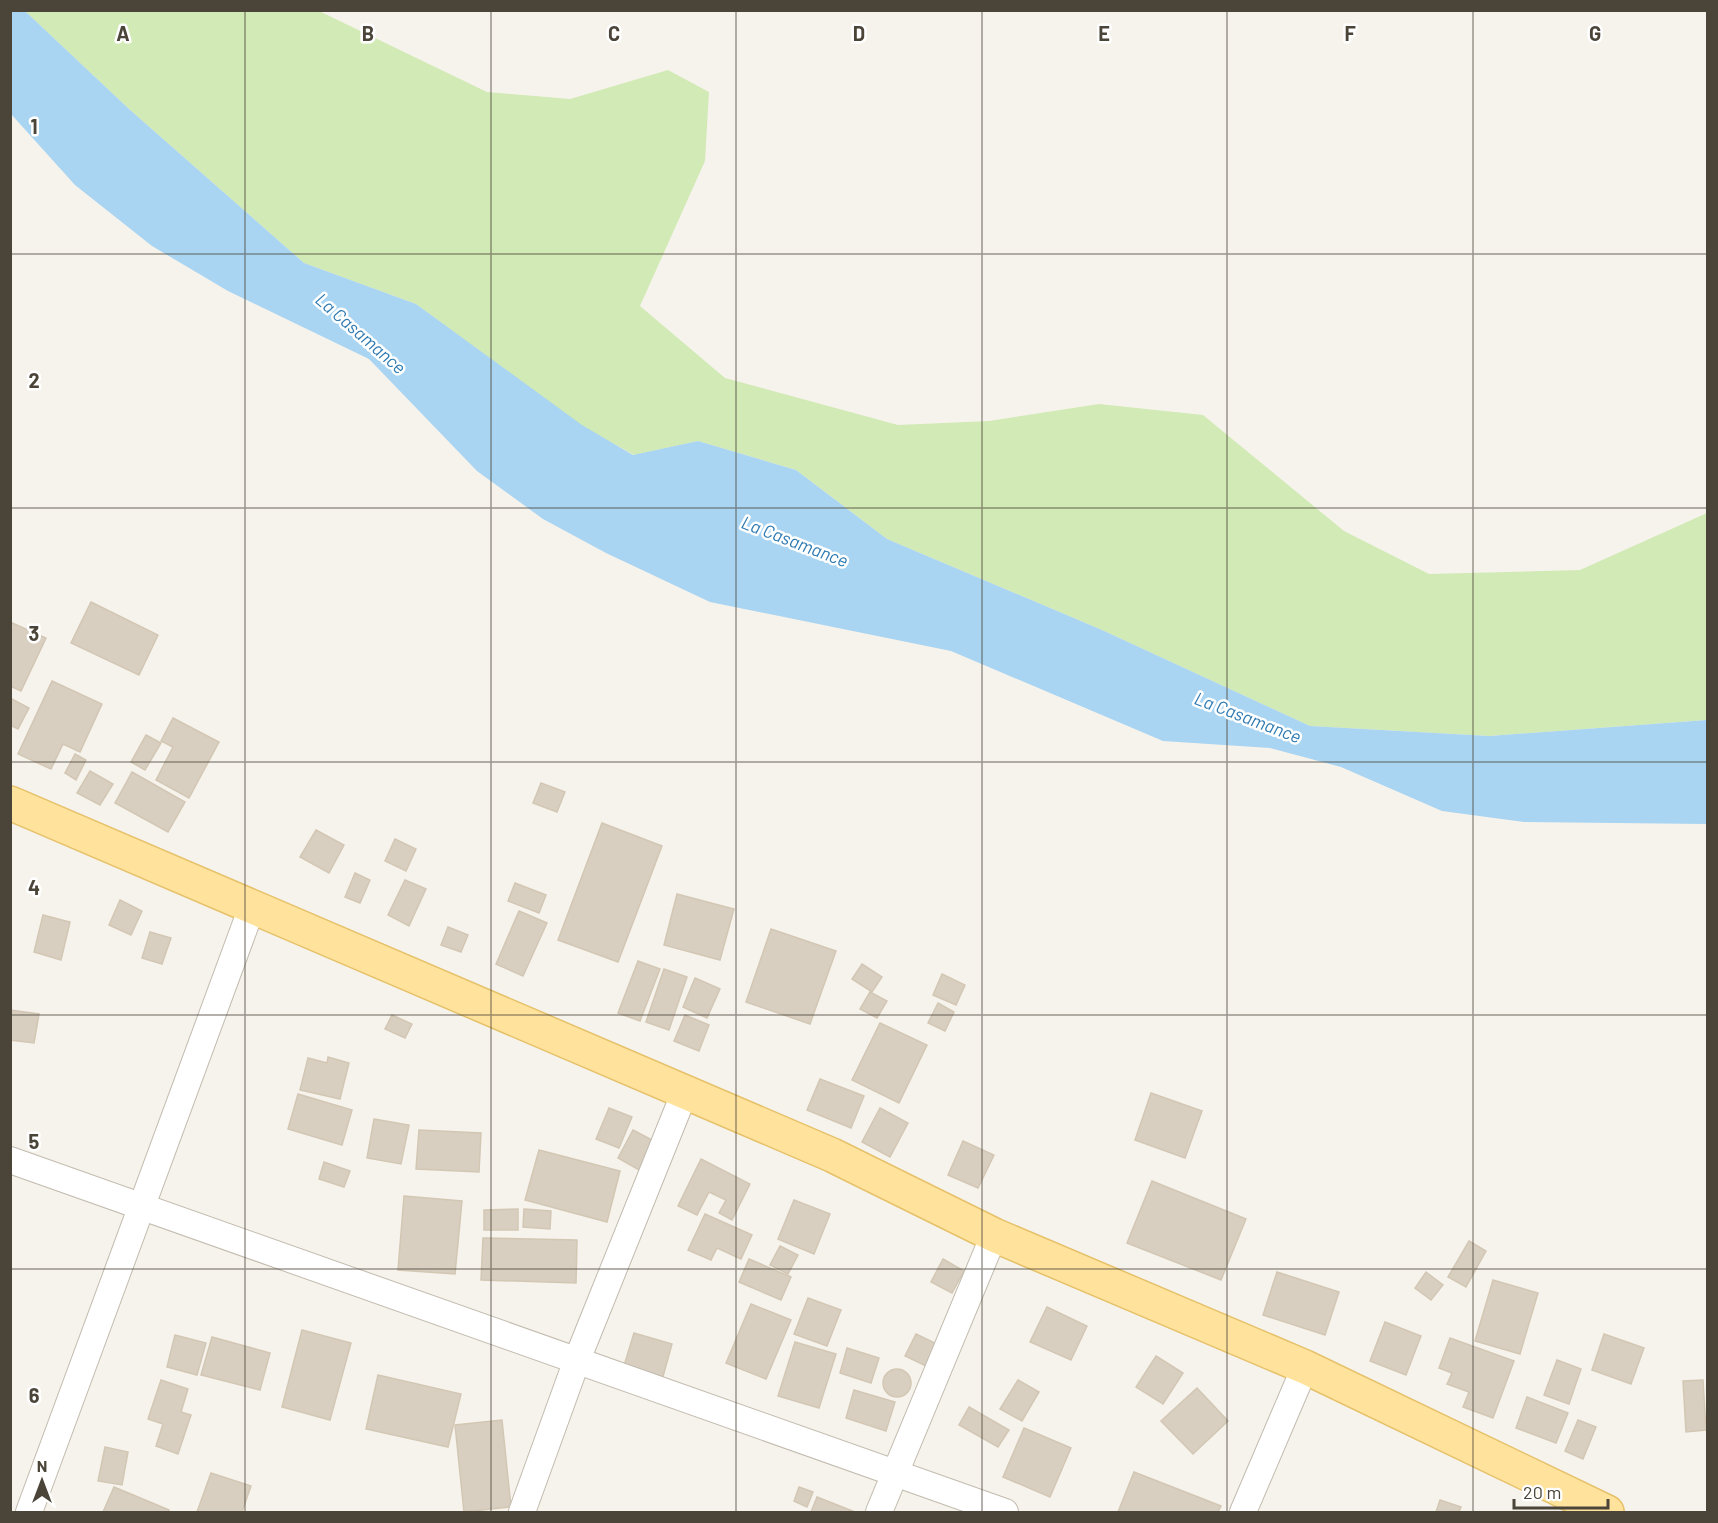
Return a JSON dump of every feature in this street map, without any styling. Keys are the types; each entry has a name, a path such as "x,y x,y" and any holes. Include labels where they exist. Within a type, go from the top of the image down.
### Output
{"main road":[{"path":"10,803 684,1094 832,1155 994,1235 1305,1367 1607,1512"}],"street":[{"path":"29,1512 143,1208 252,907"},
{"path":"522,1512 578,1360 684,1094"},
{"path":"10,1160 1005,1512"},
{"path":"879,1512 994,1235"},
{"path":"1242,1512 1305,1367"}],"green space":[{"path":"25,11 319,11 487,92 570,99 668,70 709,92 705,161 640,306 725,378 898,425 989,421 1099,404 1203,415 1344,531 1429,574 1580,570 1707,513 1707,720 1489,736 1310,726 1102,630 887,539 796,470 698,441 634,455 582,426 416,304 304,263 129,109"}],"water":[{"name":"La Casamance","path":"11,10 25,11 129,109 304,263 416,304 582,425 633,455 698,441 796,470 887,539 1102,630 1310,726 1489,736 1707,720 1707,824 1524,822 1442,811 1341,767 1270,748 1163,741 951,651 710,602 606,553 543,519 477,471 369,359 228,291 152,246 75,185 11,114"}],"building":[{"path":"91,602 158,635 139,675 71,643"},
{"path":"10,622 46,638 21,691 10,686"},
{"path":"52,681 102,704 80,752 63,744 51,769 18,754"},
{"path":"10,698 29,708 18,729 10,725"},
{"path":"173,718 219,742 189,798 156,780 173,747 161,741"},
{"path":"146,735 161,743 145,770 131,762"},
{"path":"75,754 86,760 76,780 65,773"},
{"path":"90,771 113,784 100,805 77,793"},
{"path":"132,772 185,802 168,832 115,803"},
{"path":"541,783 565,792 557,812 533,803"},
{"path":"602,823 662,846 618,962 558,940"},
{"path":"316,830 344,845 329,873 300,857"},
{"path":"395,839 416,849 406,871 385,861"},
{"path":"355,873 370,880 360,903 345,897"},
{"path":"405,880 426,889 409,926 388,915"},
{"path":"515,883 546,895 539,913 508,901"},
{"path":"677,894 734,909 720,960 664,945"},
{"path":"120,900 142,911 131,935 109,925"},
{"path":"519,911 547,923 523,976 496,964"},
{"path":"43,915 70,922 61,960 34,952"},
{"path":"448,927 468,935 461,952 441,945"},
{"path":"771,929 836,951 810,1024 746,1002"},
{"path":"150,932 171,938 162,964 142,958"},
{"path":"638,961 660,969 640,1021 618,1013"},
{"path":"862,964 882,977 872,992 852,979"},
{"path":"664,969 687,977 669,1030 646,1022"},
{"path":"942,974 965,985 956,1005 933,995"},
{"path":"695,978 720,989 707,1018 683,1007"},
{"path":"870,992 887,1001 877,1018 860,1009"},
{"path":"938,1003 954,1012 945,1031 928,1023"},
{"path":"10,1010 39,1014 34,1043 10,1040"},
{"path":"392,1015 412,1024 405,1038 385,1029"},
{"path":"685,1015 709,1025 699,1051 674,1041"},
{"path":"880,1023 927,1045 899,1103 852,1080"},
{"path":"328,1057 349,1063 340,1099 300,1090 308,1058 327,1063"},
{"path":"820,1079 864,1096 851,1128 807,1110"},
{"path":"1151,1093 1202,1111 1185,1158 1135,1140"},
{"path":"298,1094 352,1110 342,1145 288,1129"},
{"path":"609,1108 632,1117 619,1148 596,1139"},
{"path":"880,1108 908,1123 890,1157 862,1142"},
{"path":"374,1119 409,1125 401,1164 367,1158"},
{"path":"419,1130 481,1133 479,1172 416,1169"},
{"path":"633,1130 654,1141 639,1170 618,1158"},
{"path":"963,1141 994,1155 978,1188 948,1175"},
{"path":"539,1150 620,1171 607,1222 525,1200"},
{"path":"701,1159 750,1184 732,1220 719,1213 726,1200 709,1192 697,1215 678,1206"},
{"path":"324,1162 350,1171 344,1187 319,1179"},
{"path":"1152,1181 1246,1219 1221,1280 1127,1243"},
{"path":"404,1196 462,1201 455,1274 398,1270"},
{"path":"794,1200 830,1214 814,1254 778,1239"},
{"path":"518,1209 518,1230 484,1230 484,1210"},
{"path":"524,1209 551,1211 550,1229 523,1227"},
{"path":"705,1214 752,1235 741,1259 717,1248 711,1260 688,1250"},
{"path":"483,1238 577,1240 576,1283 481,1280"},
{"path":"1469,1241 1486,1251 1466,1287 1448,1277"},
{"path":"780,1246 798,1255 788,1274 770,1265"},
{"path":"749,1259 791,1277 781,1300 739,1282"},
{"path":"943,1259 964,1271 952,1293 931,1282"},
{"path":"1277,1272 1339,1292 1325,1335 1263,1315"},
{"path":"1426,1272 1443,1285 1431,1300 1415,1288"},
{"path":"1493,1280 1538,1293 1520,1354 1475,1341"},
{"path":"808,1298 841,1310 827,1346 794,1334"},
{"path":"751,1304 791,1320 766,1379 726,1363"},
{"path":"1047,1307 1087,1326 1071,1360 1030,1342"},
{"path":"1385,1322 1421,1336 1406,1375 1370,1361"},
{"path":"302,1330 351,1343 330,1420 282,1407"},
{"path":"634,1333 672,1344 662,1380 623,1369"},
{"path":"916,1334 937,1344 926,1366 905,1356"},
{"path":"1604,1334 1644,1348 1631,1384 1592,1370"},
{"path":"175,1335 206,1343 197,1375 167,1367"},
{"path":"212,1337 270,1353 260,1390 201,1375"},
{"path":"1450,1338 1514,1361 1493,1418 1463,1407 1469,1392 1447,1384 1452,1373 1439,1368"},
{"path":"795,1342 836,1354 819,1408 778,1396"},
{"path":"847,1348 879,1358 871,1383 840,1373"},
{"path":"1156,1356 1183,1373 1163,1404 1136,1387"},
{"path":"1557,1360 1581,1369 1569,1404 1544,1395"},
{"path":"897,1369 907,1373 911,1383 907,1393 897,1397 887,1393 883,1383 887,1373"},
{"path":"378,1375 461,1394 448,1447 366,1429"},
{"path":"161,1380 188,1389 181,1412 191,1415 178,1454 156,1446 163,1424 148,1419"},
{"path":"1018,1380 1039,1392 1022,1421 1000,1409"},
{"path":"1703,1380 1706,1430 1686,1432 1683,1381"},
{"path":"1197,1388 1228,1421 1193,1454 1161,1421"},
{"path":"854,1390 895,1402 886,1431 846,1418"},
{"path":"1527,1397 1568,1413 1556,1443 1516,1428"},
{"path":"969,1407 1009,1430 998,1447 959,1425"},
{"path":"502,1420 511,1507 464,1512 455,1425"},
{"path":"1578,1420 1596,1427 1583,1459 1565,1451"},
{"path":"1024,1428 1071,1448 1050,1497 1003,1477"},
{"path":"105,1447 128,1452 122,1485 98,1481"},
{"path":"1134,1472 1221,1506 1218,1512 1118,1512"},
{"path":"211,1473 251,1486 242,1512 197,1512"},
{"path":"114,1487 169,1510 168,1512 103,1512"},
{"path":"799,1487 813,1492 807,1507 794,1501"},
{"path":"817,1497 855,1512 811,1512"},
{"path":"1440,1500 1461,1507 1459,1512 1436,1512"}]}
